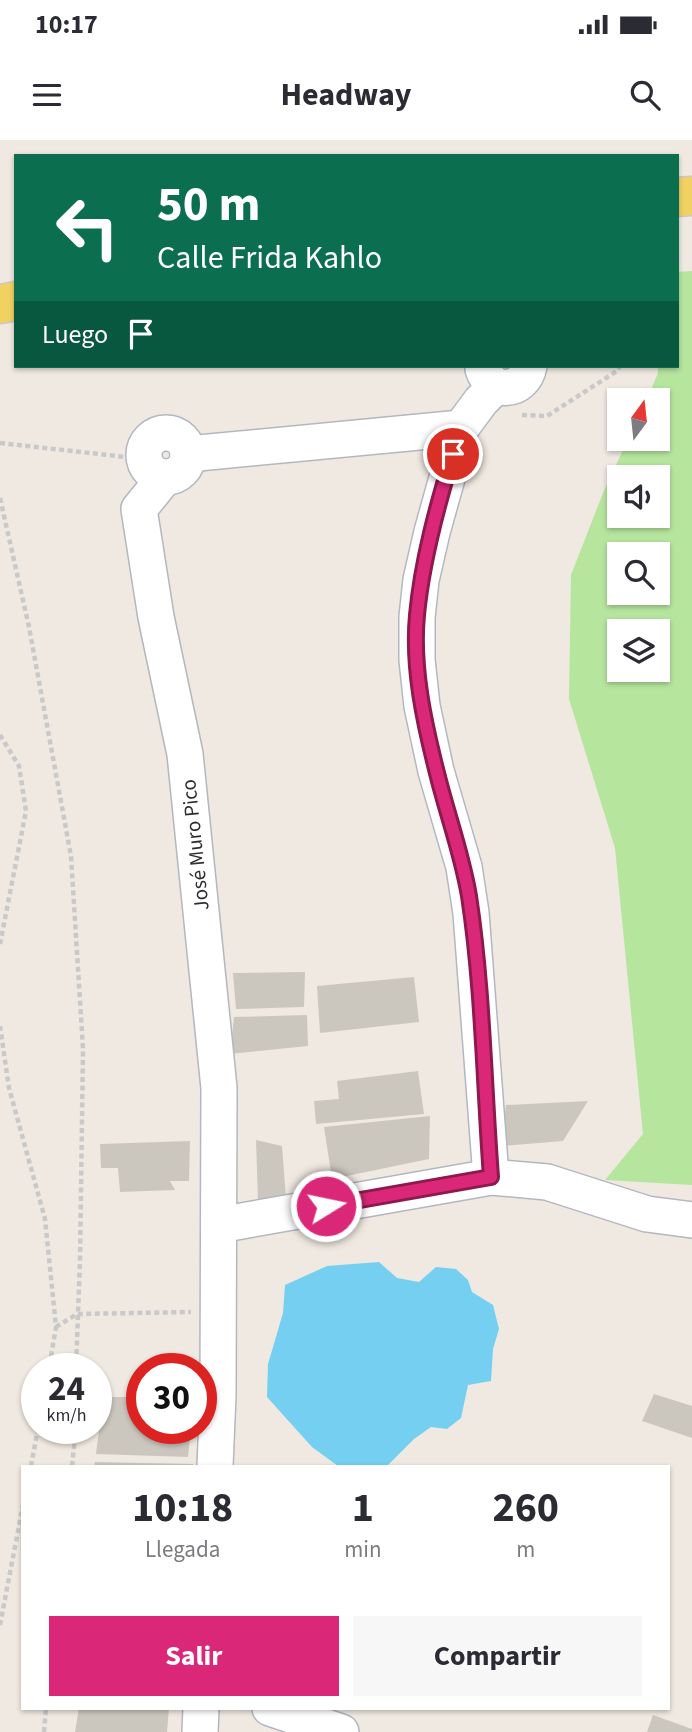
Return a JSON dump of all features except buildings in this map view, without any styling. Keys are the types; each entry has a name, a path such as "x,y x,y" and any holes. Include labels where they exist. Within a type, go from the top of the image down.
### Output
{"street":[{"path":"166,463 478,398 517,385 523,380 527,368"},
{"path":"478,398 445,481 421,580 417,617 417,660 422,706 433,758 464,867 471,913 491,1177"},
{"name":"José Muro Pico","path":"166,463 139,509 156,617 185,754 219,1088 218,1395 215,1465"},
{"path":"219,1225 491,1177 547,1182 647,1214 692,1220"},
{"path":"200,1732 201,1710"},
{"path":"276,1710 341,1732"}],"path":[{"path":"478,398 475,414 547,416 619,368"},
{"path":"0,443 166,463"},
{"path":"0,498 29,627 71,856 83,1049 76,1353"},
{"path":"0,735 19,766 26,811 0,944"},
{"path":"0,1026 9,1088 46,1219 56,1327 52,1353"},
{"path":"56,1327 77,1314 217,1312"},
{"path":"30,1465 35,1444"},
{"path":"72,1465 74,1444"},
{"path":"0,1625 21,1516"},
{"path":"44,1732 46,1710"}],"green space":[{"path":"692,271 692,1185 605,1180 643,1134 615,848 569,699 571,575 607,484 607,528 670,528 670,465 616,465 622,452 670,452 670,388 652,388 658,368 679,368 679,272"}],"water":[{"path":"379,1262 397,1278 419,1282 436,1267 456,1269 468,1280 472,1292 493,1305 499,1329 493,1349 491,1381 468,1385 461,1418 447,1429 431,1427 414,1439 388,1465 337,1465 312,1447 267,1397 268,1364 283,1313 285,1285 327,1266"}],"route":[{"path":"326,1206 491,1177 471,913 464,867 436,771 422,706 417,660 417,617 421,580 453,454"}]}
